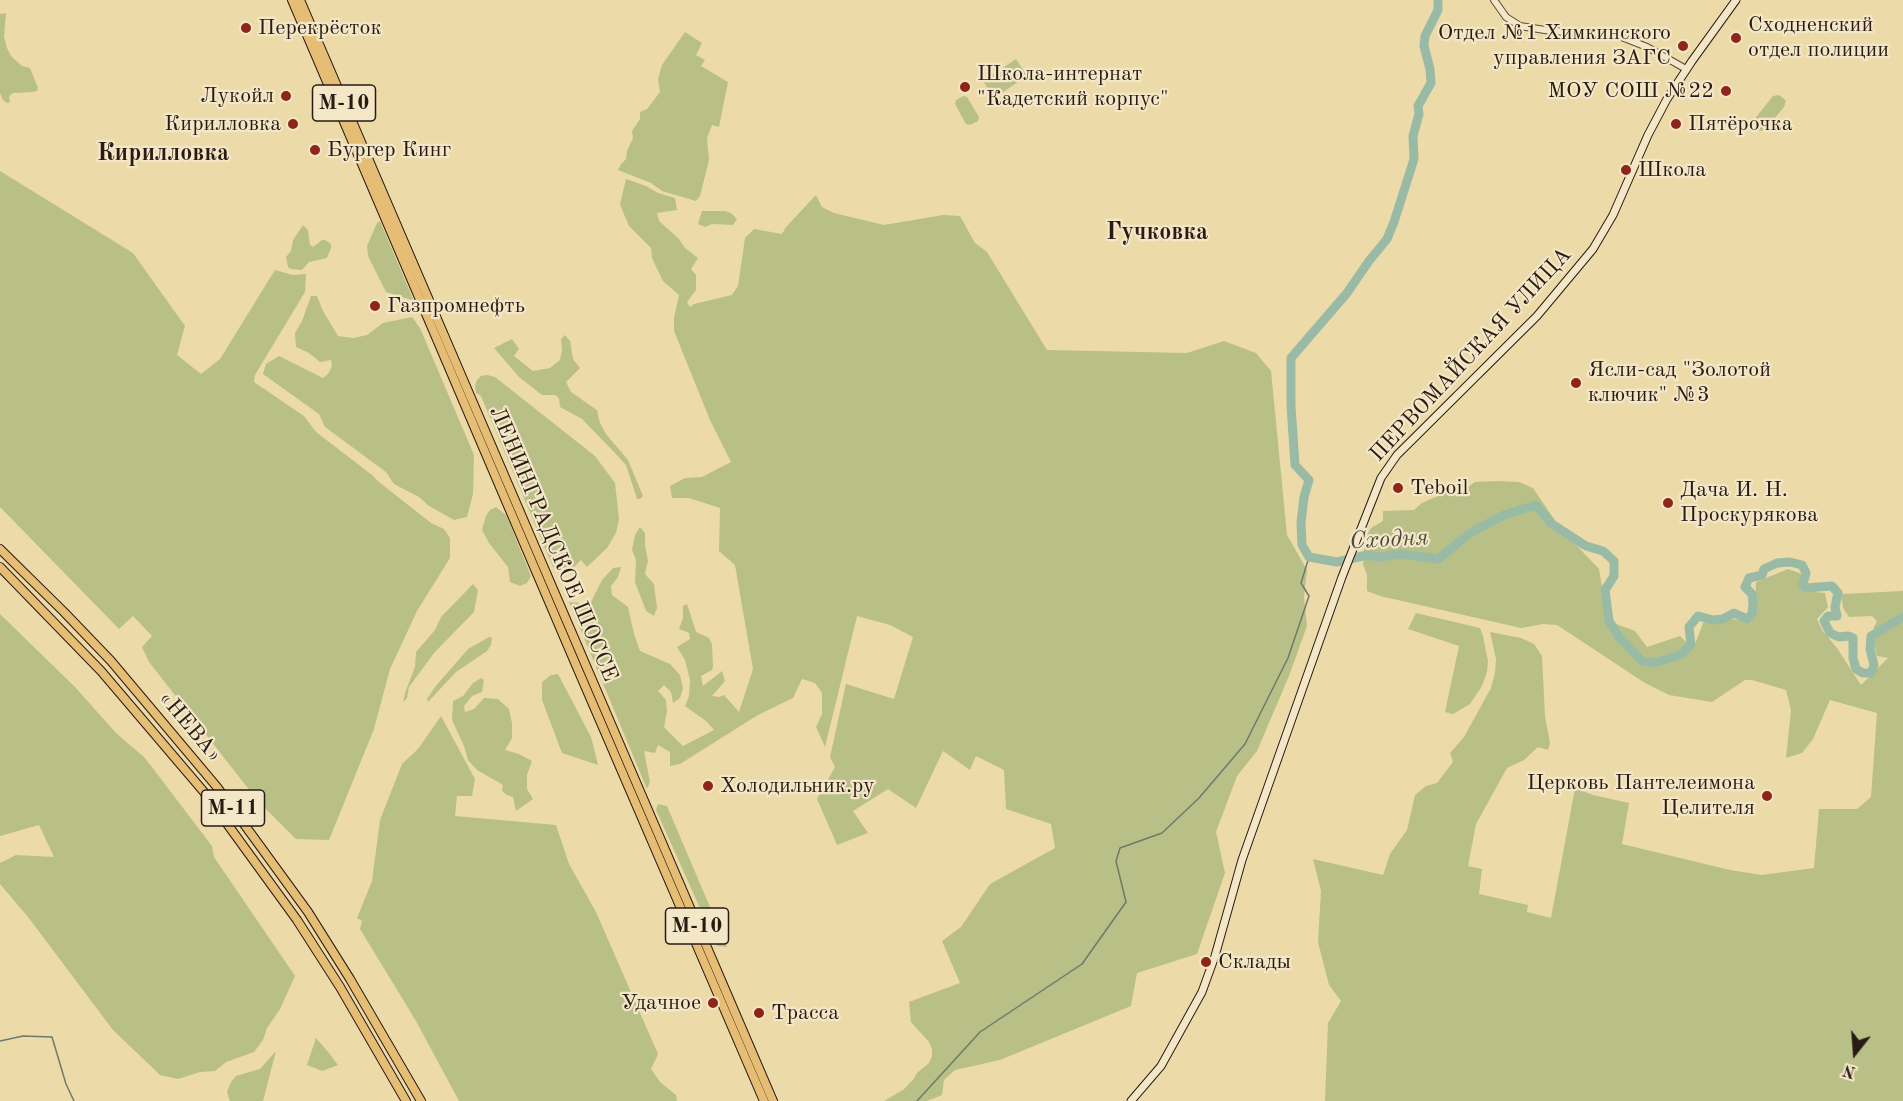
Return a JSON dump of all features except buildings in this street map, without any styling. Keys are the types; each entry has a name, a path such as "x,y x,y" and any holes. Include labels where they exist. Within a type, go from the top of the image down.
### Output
{"highway":[{"name":"ЛЕНИНГРАДСКОЕ ШОССЕ","path":"292,0 764,1101"},
{"name":"ЛЕНИНГРАДСКОЕ ШОССЕ","path":"300,0 773,1101"},
{"name":"«НЕВА»","path":"0,549 111,661 189,752 231,806 308,912 356,988 421,1101"},
{"name":"«НЕВА»","path":"0,567 108,679 204,792 297,920 340,987 406,1101"}],"main road":[{"name":"ПЕРВОМАЙСКАЯ УЛИЦА","path":"1131,1101 1161,1066 1202,993 1242,860 1342,577 1374,492 1391,461 1537,316 1593,249 1613,215 1654,123 1686,69 1736,0"}],"street":[{"path":"1494,0 1506,17 1520,26 1551,31 1614,34 1647,47 1686,69"}],"green space":[{"path":"6,13 4,37 7,48 11,56 22,66 30,68 38,88 37,91 32,92 13,93 9,96 10,102 7,103 0,93 0,14"},
{"path":"685,32 702,43 696,55 705,60 701,66 728,82 719,127 712,125 707,138 709,160 700,196 696,201 662,191 651,183 618,170 626,159 633,138 632,131 640,119 640,112 647,109 660,92 658,79 662,65"},
{"path":"1016,59 1027,76 994,98 983,81"},
{"path":"1778,95 1786,101 1784,107 1765,130 1756,129 1753,121 1773,96"},
{"path":"967,97 979,117 978,121 970,125 966,124 955,104 956,100"},
{"path":"0,171 133,253 185,326 177,355 201,374 220,359 275,270 293,275 306,274 305,292 255,375 254,382 304,416 316,432 431,523 444,529 450,538 450,558 417,611 390,669 374,729 329,840 296,839 258,801 149,662 142,647 152,636 133,616 119,629 0,507"},
{"path":"626,179 675,198 677,210 657,213 659,221 698,258 691,269 696,275 696,290 687,302 690,307 732,295 738,286 745,238 754,229 782,234 816,195 822,207 834,213 884,225 943,215 960,216 975,243 987,252 1047,350 1187,353 1224,341 1256,353 1271,371 1287,535 1307,570 1304,597 1307,626 1289,676 1257,751 1237,776 1216,832 1225,873 1197,954 1137,973 1131,1006 1000,1060 955,1070 944,1080 942,1095 927,1101 884,1101 903,1090 929,1063 932,1056 929,1042 911,1022 909,1002 960,983 942,941 961,927 990,884 1055,848 1051,824 1006,809 1004,770 976,756 970,770 943,751 916,808 888,789 853,811 868,833 837,845 817,799 835,767 830,757 846,684 894,699 913,637 890,625 857,616 825,747 816,727 822,714 822,693 815,683 802,679 793,698 758,715 680,764 670,766 670,752 658,745 655,753 644,751 650,782 647,789 569,602 590,604 602,580 613,568 621,567 618,577 611,586 612,595 628,607 640,651 670,664 680,675 683,688 680,698 673,703 671,692 664,685 658,691 666,700 667,711 664,727 683,746 714,730 706,721 685,706 689,696 690,680 685,660 677,647 690,639 689,633 679,629 683,618 683,606 687,604 696,632 709,638 712,644 713,667 701,676 703,686 722,671 725,681 712,696 724,695 739,712 753,669 735,565 719,551 720,508 689,498 672,498 670,486 685,478 702,477 731,462 710,420 674,331 679,295 663,281 652,258 651,248 629,226 620,204"},
{"path":"702,211 725,211 737,219 733,225 712,224 705,227 698,224"},
{"path":"380,221 412,300 386,292 368,256 367,246"},
{"path":"303,225 308,230 310,245 313,247 325,240 331,244 331,248 327,258 309,262 302,270 291,269 288,267 286,257"},
{"path":"311,296 317,296 338,336 353,338 367,335 383,323 412,317 420,328 474,455 473,494 467,517 454,520 394,484 386,472 325,427 319,414 263,374 266,364 279,356 323,378 328,374 332,366 331,360 320,362 309,353 296,347 295,333"},
{"path":"565,335 570,341 573,359 580,368 566,382 571,392 597,410 606,434 628,460 643,496 640,499 637,499 626,465 615,453 582,419 560,407 559,398 555,395 542,395 519,377 494,348 512,339 519,349 514,356 533,371 550,368 560,360 561,339"},
{"path":"487,375 495,377 595,456 615,483 619,519 616,533 607,548 587,567 581,560 574,567 563,569 553,567 481,396 476,393 477,380"},
{"path":"1475,482 1519,482 1533,488 1560,528 1599,569 1608,621 1635,631 1647,647 1680,636 1693,649 1704,621 1715,623 1729,619 1741,620 1755,614 1756,582 1788,569 1802,574 1802,591 1825,593 1828,607 1817,619 1822,630 1837,648 1861,685 1888,658 1877,656 1874,627 1877,621 1872,616 1849,617 1843,608 1841,594 1903,591 1903,1101 1325,1101 1328,1023 1341,1001 1329,985 1318,942 1321,891 1313,859 1383,875 1390,854 1407,830 1415,795 1426,786 1437,783 1453,762 1450,753 1464,737 1491,688 1496,659 1490,632 1521,638 1534,644 1542,656 1545,716 1550,743 1548,750 1538,747 1524,760 1507,768 1476,824 1468,866 1482,869 1479,894 1528,905 1527,912 1551,918 1575,788 1593,795 1629,803 1622,844 1730,870 1762,875 1814,868 1819,809 1857,809 1871,797 1877,713 1830,700 1813,739 1802,753 1786,758 1791,710 1786,690 1745,680 1712,702 1669,695 1645,683 1557,625 1543,624 1521,628 1380,596 1367,591 1367,575 1363,564 1365,538 1371,528 1383,521 1383,511 1414,510 1422,503 1445,493 1457,495"},
{"path":"496,507 506,515 531,576 527,583 520,586 510,582 508,567 482,530 486,516"},
{"path":"640,527 645,533 648,561 645,574 654,584 657,608 654,616 646,611 635,582 636,560 632,550 635,535"},
{"path":"473,584 478,590 474,612 434,653 409,687 407,698 403,702 415,667 416,652 435,630 441,617"},
{"path":"1416,613 1480,628 1483,636 1488,661 1482,686 1470,704 1453,714 1445,712 1459,646 1408,629"},
{"path":"0,614 75,687 116,733 145,758 212,846 214,857 295,976 280,1009 254,1052 226,1062 215,1071 200,1072 178,1079 160,1075 113,1030 28,917 0,884 0,863 16,855 54,857 39,825 0,836"},
{"path":"489,637 492,638 491,645 487,651 456,672 428,702 427,699 435,687 468,649"},
{"path":"558,674 591,737 598,765 562,753 542,700 542,682 551,675"},
{"path":"481,678 484,680 482,692 472,696 464,706 465,712 474,709 484,698 498,699 509,709 512,723 512,738 505,750 532,761 527,775 527,789 533,799 516,811 513,797 502,791 503,785 477,770 468,760 452,720 453,701 463,696 473,683"},
{"path":"441,716 475,779 472,796 457,796 455,816 556,825 569,864 596,912 658,1054 651,1069 660,1082 676,1095 677,1101 459,1101 416,1021 360,929 362,921 357,918 372,881 380,820 402,764 418,749"},
{"path":"658,804 667,806 727,947 717,946 656,810"},
{"path":"316,1038 338,1065 322,1071 307,1065"},
{"path":"276,1051 263,1101 230,1101 227,1092 236,1076 260,1069"}],"waterway":[{"name":"Сходня","path":"1438,0 1438,10 1425,36 1424,46 1431,83 1418,106 1419,114 1413,136 1414,159 1394,222 1387,239 1347,293 1291,358 1295,465 1309,480 1304,497 1301,523 1302,545 1309,557 1337,562 1367,555 1379,557 1401,554 1438,559 1470,533 1504,515 1536,505 1552,524 1586,546 1603,551 1614,561 1614,576 1605,590 1609,621 1620,638 1642,661 1654,663 1680,655 1691,645 1689,627 1698,616 1713,620 1723,619 1734,613 1747,619 1752,614 1753,604 1752,594 1745,587 1749,578 1762,575 1764,569 1777,563 1790,562 1802,565 1806,573 1803,584 1806,588 1832,586 1838,593 1835,607 1837,616 1828,616 1824,621 1830,633 1839,637 1853,638 1853,658 1856,669 1863,673 1871,673 1874,665 1870,649 1871,636 1903,617"},
{"path":"917,1101 980,1032 1082,964 1126,902 1116,861 1120,848 1162,833 1199,798 1245,744 1288,658 1309,596 1301,583 1309,557"},
{"path":"0,1041 23,1036 52,1037 66,1084 74,1101"}],"place":[{"name":"Перекрёсток","path":"246,28"},
{"name":"Сходненский отдел полиции","path":"1736,38"},
{"name":"Отдел №1 Химкинского управления ЗАГС","path":"1683,46"},
{"name":"Школа-интернат \"Кадетский корпус\"","path":"965,87"},
{"name":"МОУ СОШ №22","path":"1726,91"},
{"name":"Лукойл","path":"286,96"},
{"name":"Кирилловка","path":"293,124"},
{"name":"Пятёрочка","path":"1676,124"},
{"name":"Бургер Кинг","path":"315,150"},
{"name":"Школа","path":"1626,170"},
{"name":"Газпромнефть","path":"375,306"},
{"name":"Ясли-сад \"Золотой ключик\" №3","path":"1576,383"},
{"name":"Teboil","path":"1398,488"},
{"name":"Дача И. Н. Проскурякова","path":"1668,503"},
{"name":"Холодильник.ру","path":"708,786"},
{"name":"Церковь Пантелеимона Целителя","path":"1767,796"},
{"name":"Склады","path":"1206,962"},
{"name":"Удачное","path":"713,1003"},
{"name":"Трасса","path":"759,1013"}],"district":[{"name":"Кирилловка","path":"163,154"},
{"name":"Гучковка","path":"1157,233"}]}
